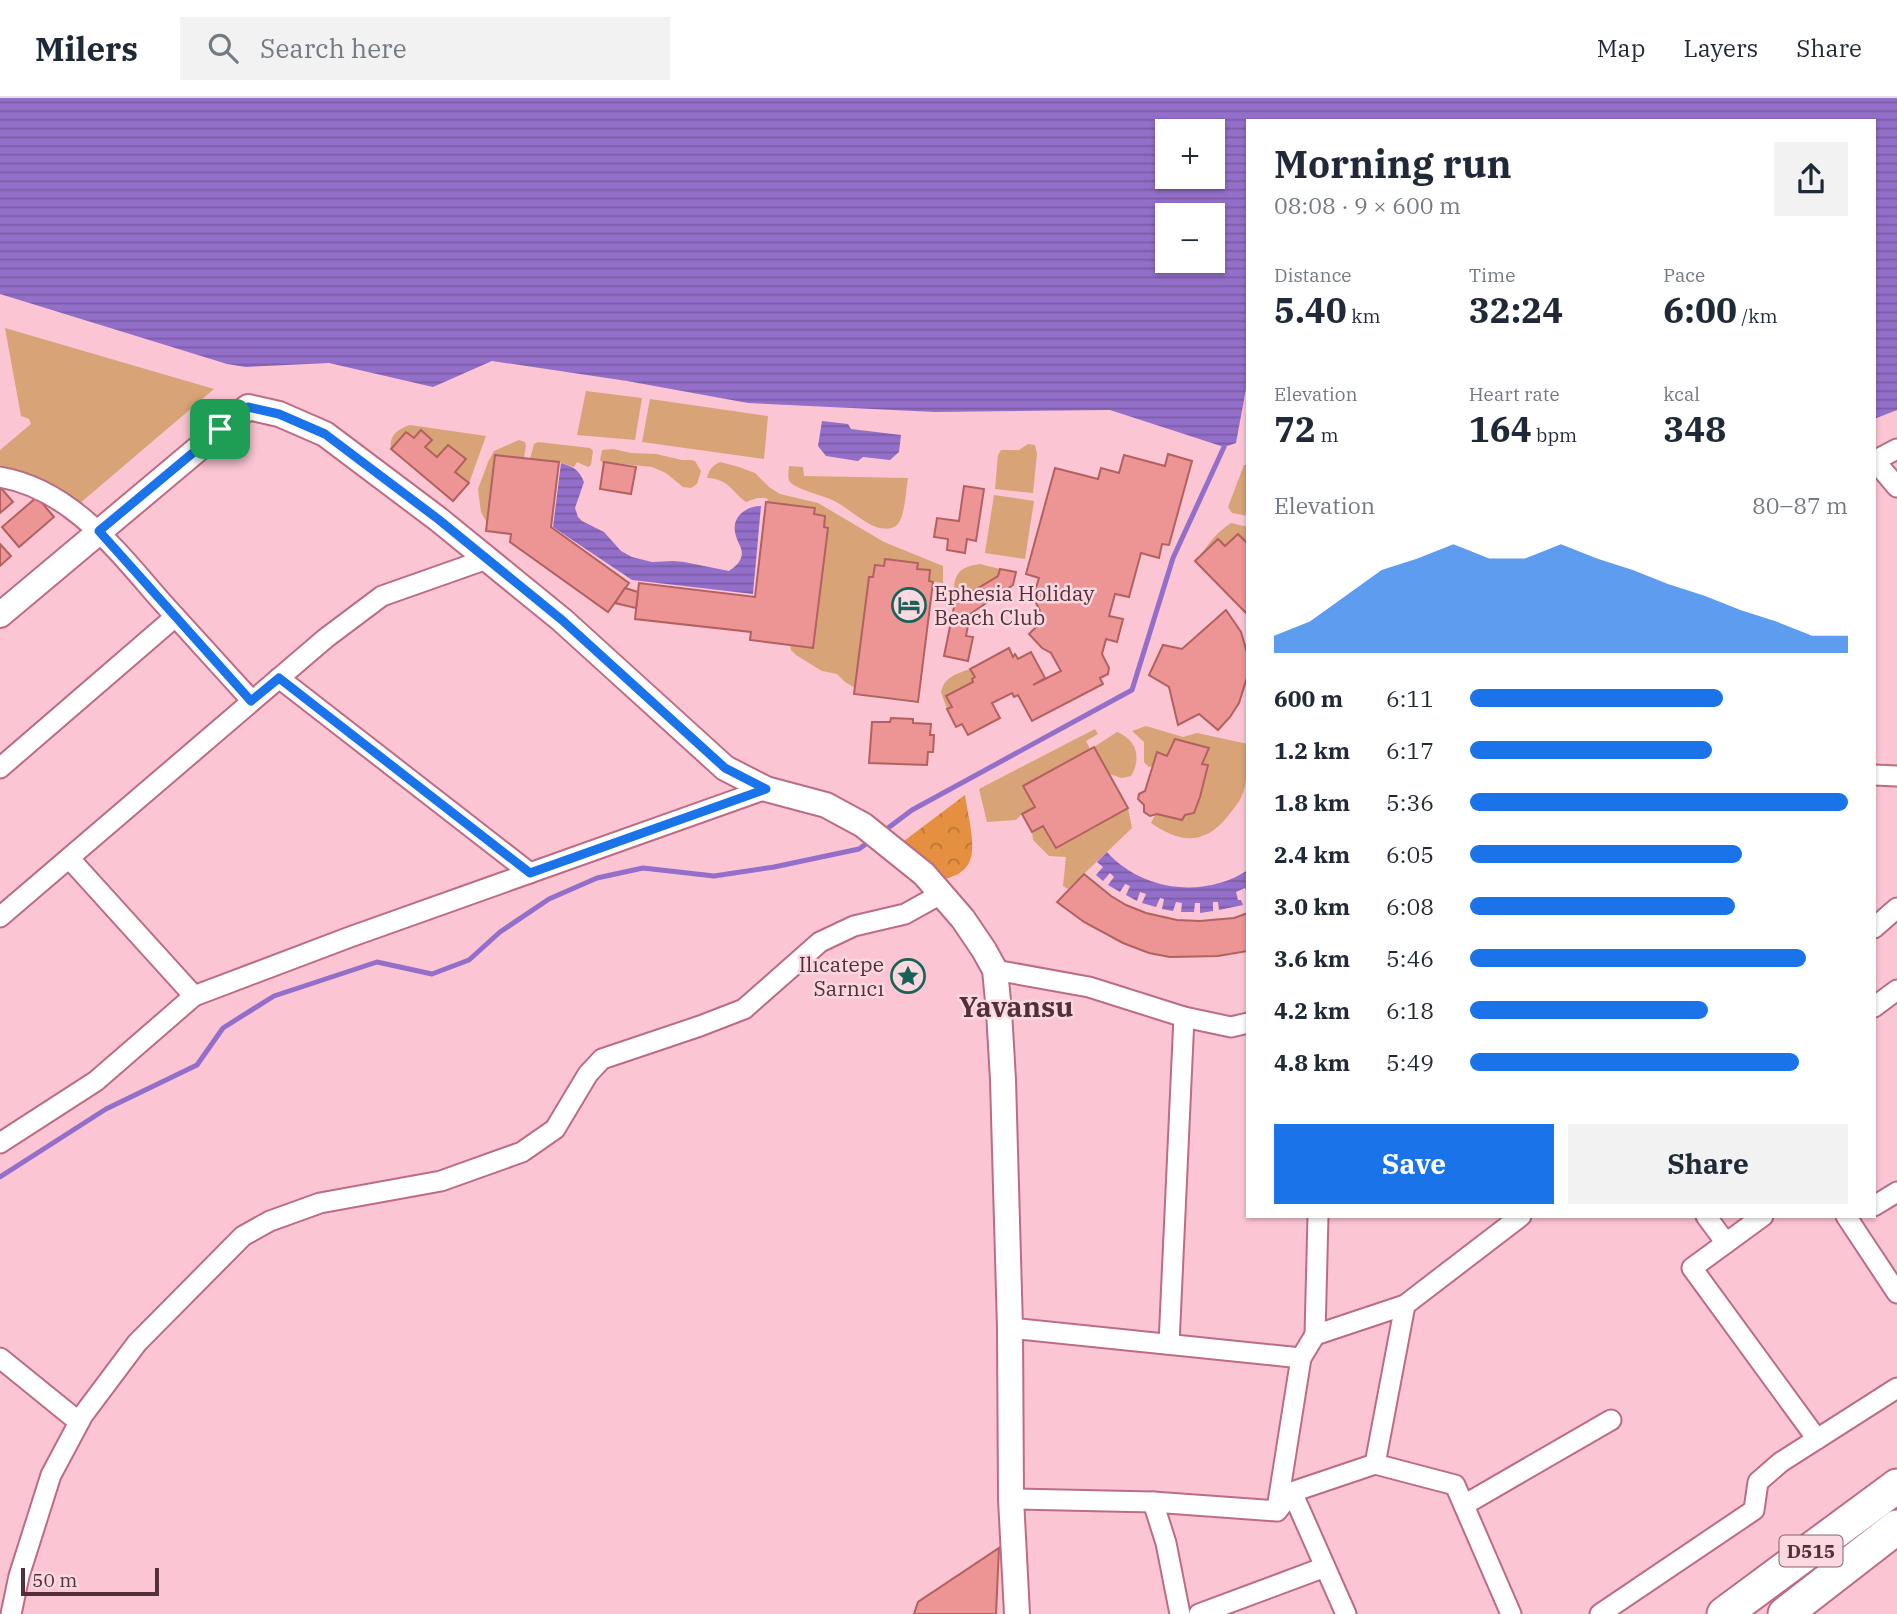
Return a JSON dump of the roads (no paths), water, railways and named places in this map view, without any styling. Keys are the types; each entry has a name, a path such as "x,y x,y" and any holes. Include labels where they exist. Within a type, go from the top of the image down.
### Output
{"highway":[{"name":"D515","path":"1724,1614 1897,1486"},
{"name":"D515","path":"1786,1614 1897,1527"}],"street":[{"path":"0,615 248,407 279,414 325,434 438,519 562,620 725,768 766,789 826,805 863,825 924,874 963,919 985,950 995,970 1003,1080 1010,1328 1011,1499 1017,1614"},
{"path":"1876,460 1897,449"},
{"path":"1876,462 1897,487"},
{"path":"0,477 54,496 99,531 251,701"},
{"path":"0,917 251,701 326,638 382,596 487,559"},
{"path":"0,768 175,617"},
{"path":"279,678 530,873"},
{"path":"1876,775 1897,776"},
{"path":"0,1143 96,1081 194,996 350,937 766,789"},
{"path":"69,858 194,996"},
{"path":"11,1614 19,1576 51,1475 79,1422 137,1343 243,1236 270,1221 320,1203 441,1181 522,1152 555,1129 588,1074 602,1059 700,1027 744,1009 820,942 854,926 905,914 941,894"},
{"path":"1876,926 1897,908"},
{"path":"995,970 1089,988 1184,1017 1231,1027 1246,1023"},
{"path":"1876,1006 1897,990"},
{"path":"1169,1344 1184,1017"},
{"path":"1876,1205 1897,1192"},
{"path":"1277,1511 1301,1358 1315,1335 1318,1218"},
{"path":"1315,1335 1405,1305 1518,1218"},
{"path":"1707,1218 1726,1243"},
{"path":"1760,1218 1692,1268 1817,1439"},
{"path":"1852,1218 1897,1293"},
{"path":"1375,1464 1405,1305"},
{"path":"1010,1328 1301,1358"},
{"path":"0,1358 79,1422"},
{"path":"1601,1614 1754,1510 1758,1482 1781,1462 1897,1388"},
{"path":"1464,1505 1611,1420"},
{"path":"1277,1511 1292,1492 1375,1464 1455,1485 1511,1614"},
{"path":"1292,1492 1346,1614"},
{"path":"1011,1499 1153,1502 1277,1511"},
{"path":"1153,1502 1166,1543 1180,1614"},
{"path":"1199,1614 1325,1567"}],"waterway":[{"path":"884,831 912,810 1132,690 1173,558 1224,447"},
{"path":"0,1177 106,1109 197,1065 223,1028 274,996 377,962 432,974 469,960 500,932 549,899 597,878 643,868 714,876 774,867 859,849 870,841"}],"place":[{"name":"Ephesia Holiday Beach Club","path":"909,605"},
{"name":"Ilıcatepe Sarnıcı","path":"908,976"}],"district":[{"name":"Yavansu","path":"1016,1006"}]}
